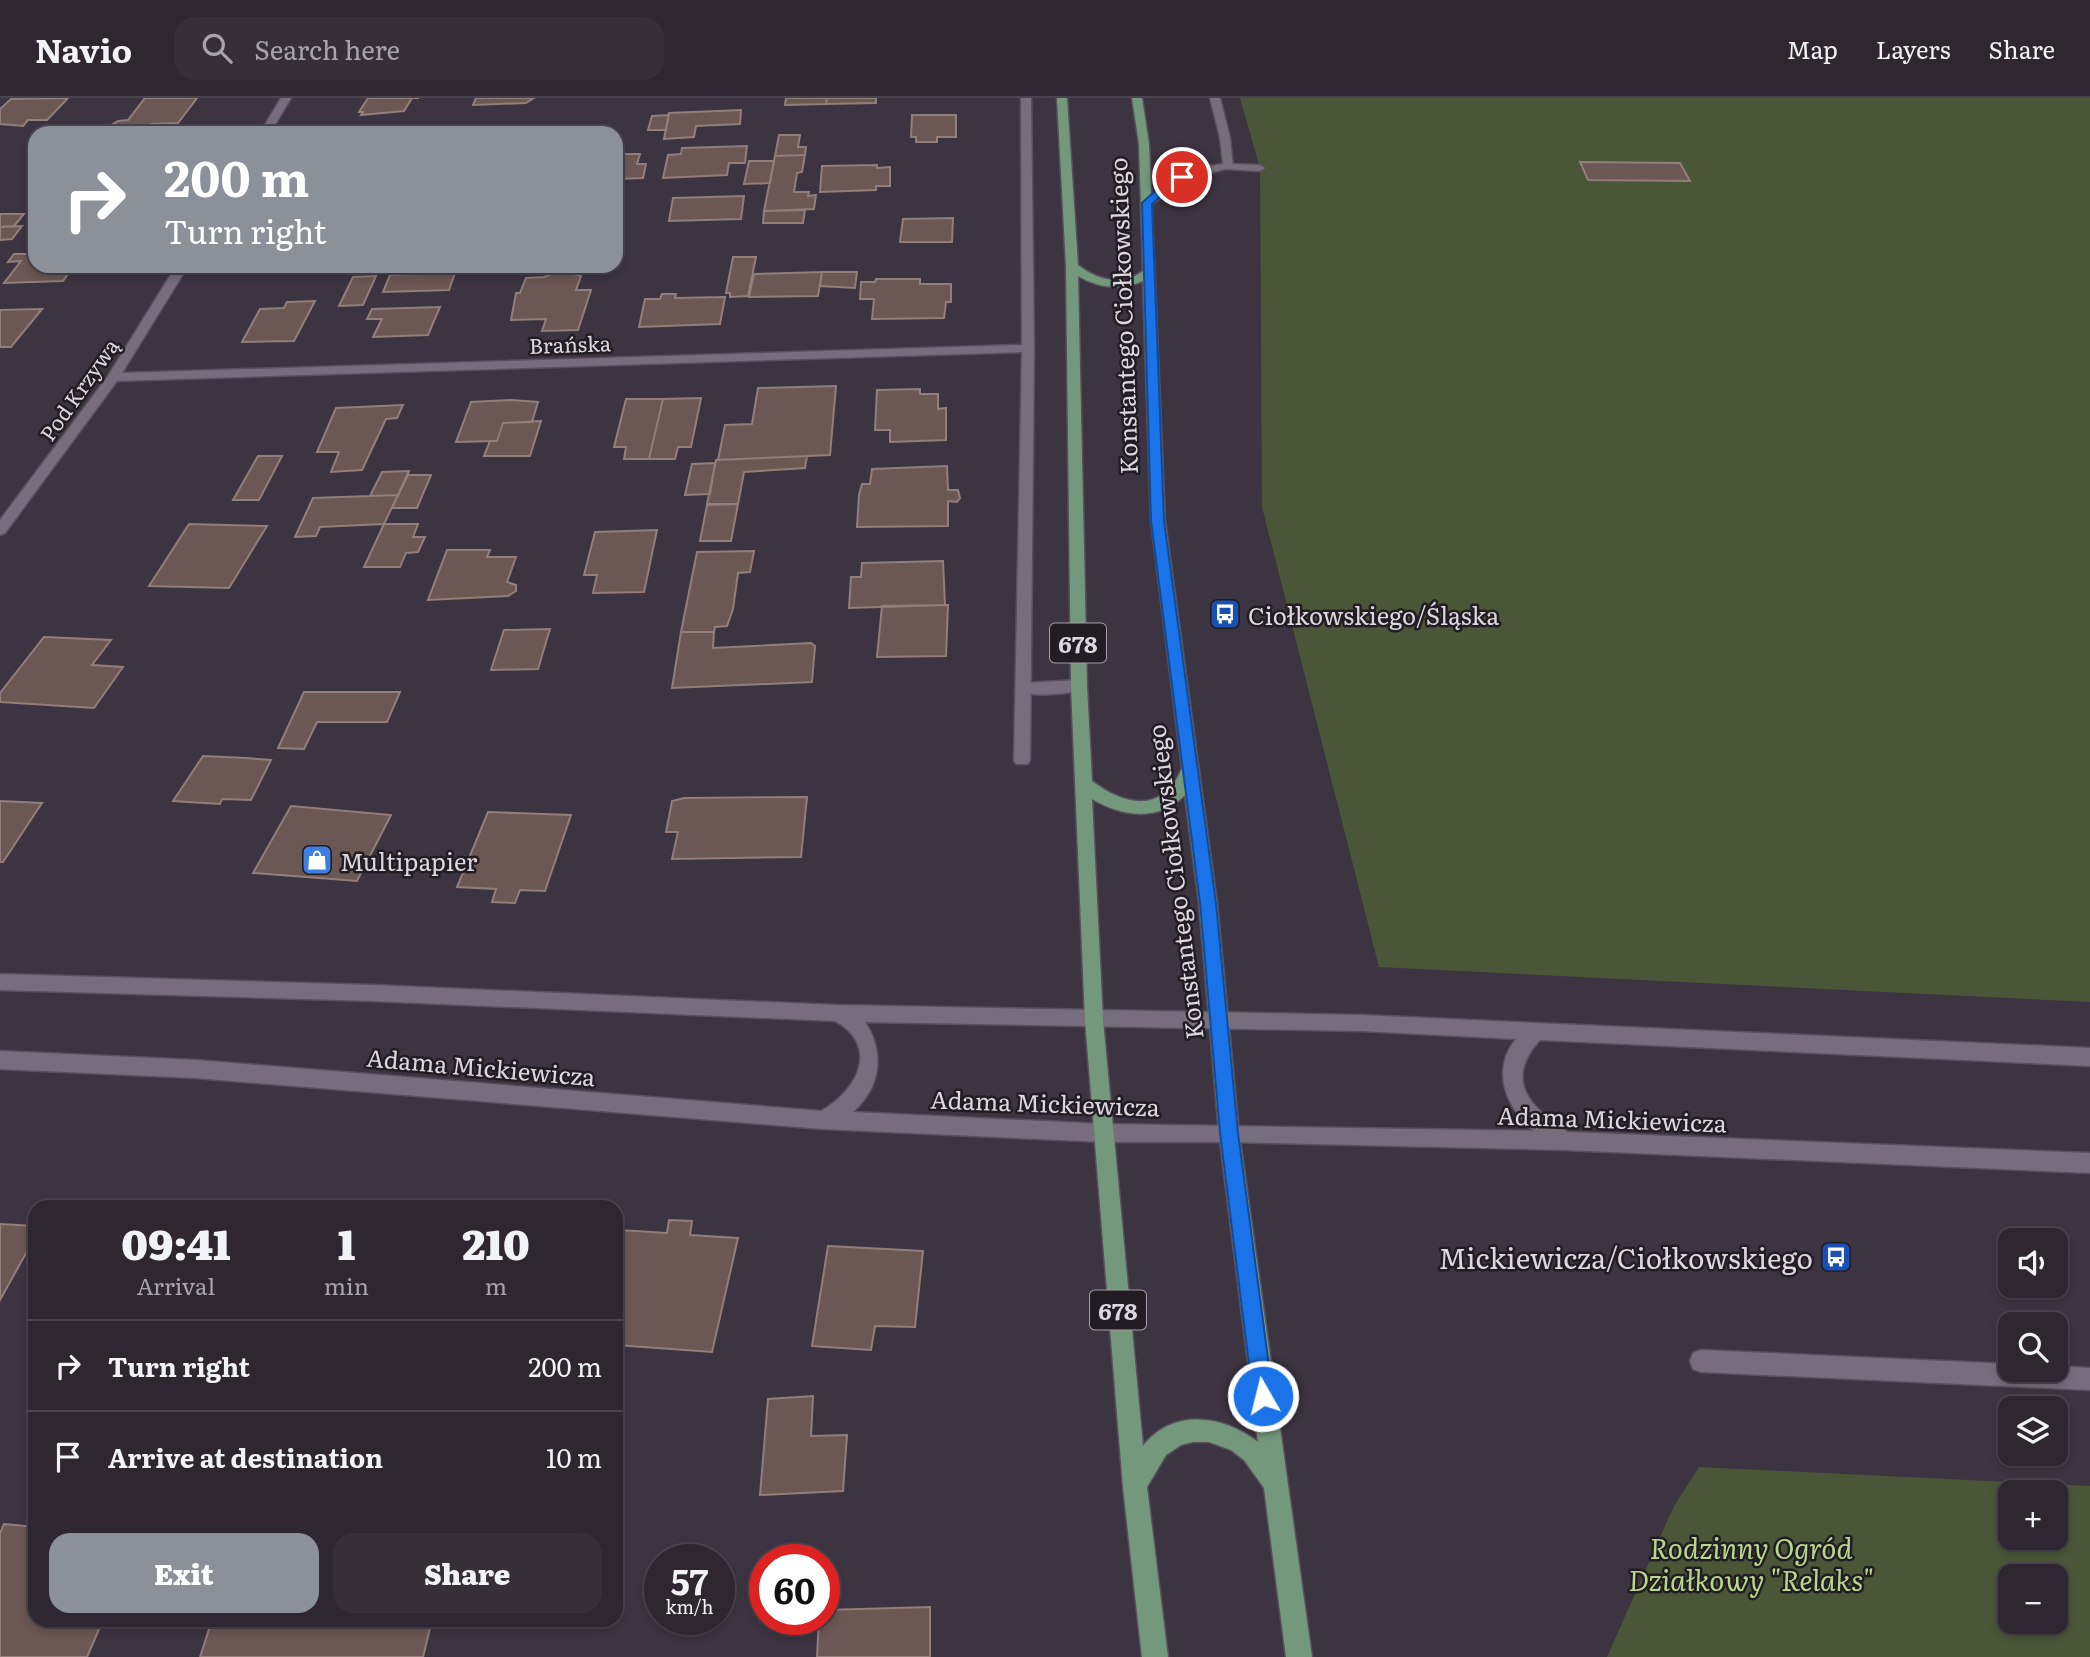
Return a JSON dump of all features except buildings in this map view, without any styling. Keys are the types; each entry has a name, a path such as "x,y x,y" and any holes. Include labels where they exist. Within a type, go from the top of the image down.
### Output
{"main road":[{"name":"Konstantego Ciołkowskiego","path":"1062,98 1072,265 1079,686 1094,1020 1135,1487 1155,1657"},
{"name":"Konstantego Ciołkowskiego","path":"1137,98 1144,144 1147,203 1158,521 1208,903 1229,1133 1299,1657"},
{"path":"1072,265 1085,277 1115,284 1130,283 1150,271"},
{"path":"1083,785 1101,799 1118,806 1143,808 1162,804 1178,793 1191,769"},
{"path":"1135,1487 1146,1460 1163,1442 1184,1432 1207,1429 1230,1435 1250,1448 1266,1468 1277,1494"}],"street":[{"path":"269,126 286,98"},
{"path":"1022,760 1028,348 1026,98"},
{"path":"1215,98 1226,138 1228,167"},
{"path":"1147,203 1169,184 1196,169 1260,168"},
{"name":"Pod Krzywą","path":"0,530 113,377 178,273"},
{"name":"Brańska","path":"113,377 1028,348"},
{"path":"1023,689 1079,686"},
{"path":"0,982 360,993 836,1013 1362,1023 2090,1057"},
{"path":"823,1120 843,1109 858,1093 867,1073 870,1053 865,1035 853,1020 836,1013"},
{"path":"1534,1033 1521,1044 1512,1059 1511,1077 1517,1096 1528,1114 1545,1130 1565,1141"},
{"name":"Adama Mickiewicza","path":"0,1060 195,1069 823,1120 1104,1133 1229,1133 1565,1141 2090,1163"},
{"path":"1701,1362 2090,1378"}],"green space":[{"path":"1240,98 2090,98 2090,1002 1379,967 1262,507 1260,168"},
{"name":"Rodzinny Ogród Działkowy \"Relaks\"","path":"1699,1467 1998,1482 1998,1550 2068,1550 2068,1485 2090,1486 2090,1657 1607,1657 1673,1508"}],"place":[{"name":"Ciołkowskiego/Śląska","path":"1225,614"},
{"name":"Multipapier","path":"317,860"},
{"name":"Mickiewicza/Ciołkowskiego","path":"1836,1257"}],"route":[{"path":"1182,177 1169,184 1147,203 1158,521 1208,903 1229,1133 1263,1396"}]}
